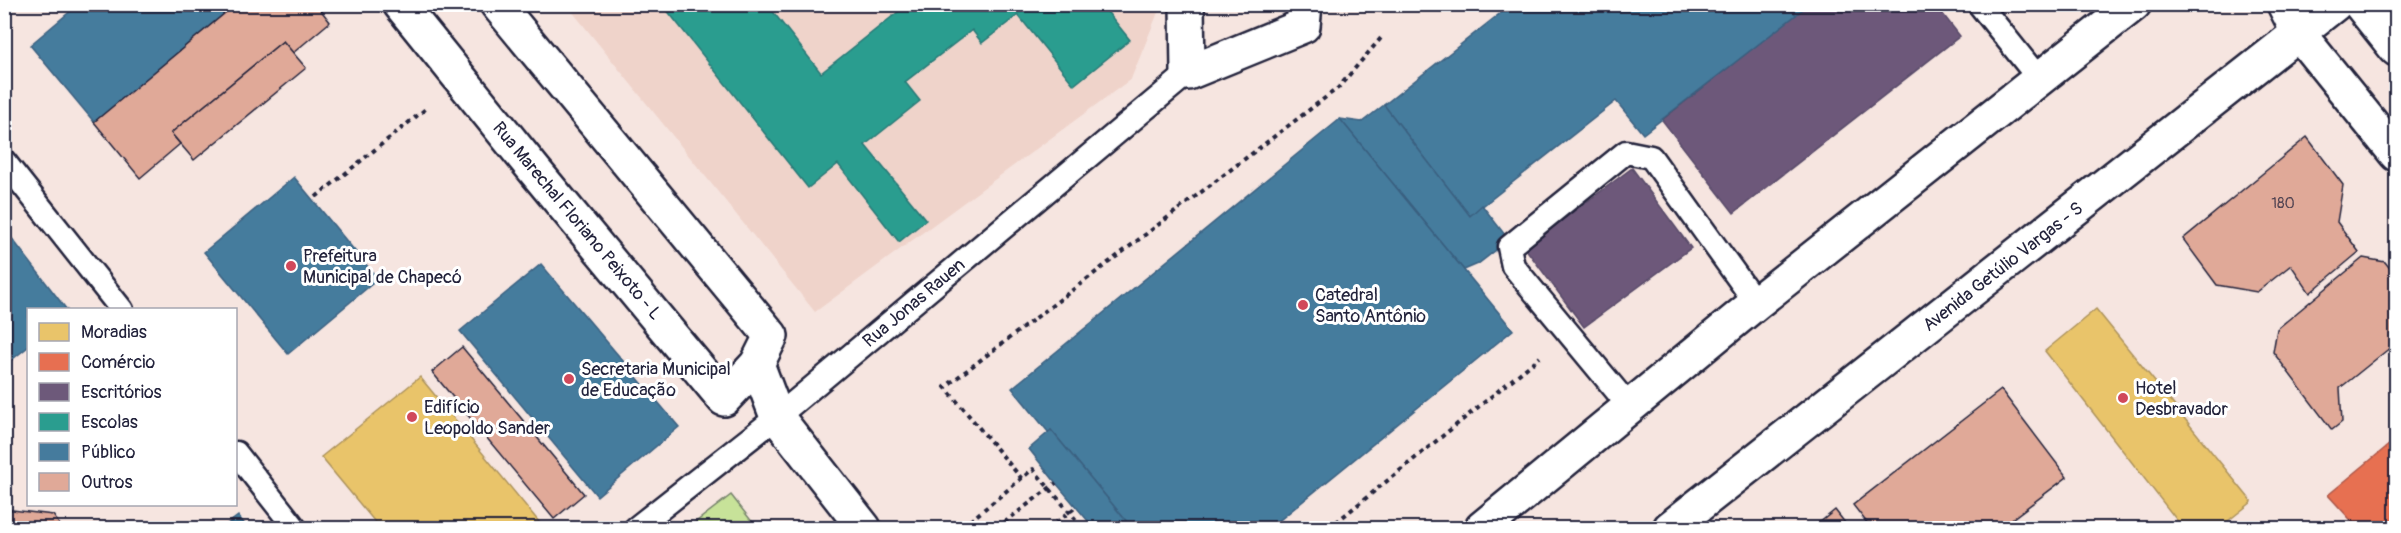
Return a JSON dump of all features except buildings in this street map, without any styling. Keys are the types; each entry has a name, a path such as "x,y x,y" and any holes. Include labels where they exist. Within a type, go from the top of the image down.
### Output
{"street":[{"name":"Rua Marechal Floriano Peixoto - L","path":"400,4 724,399 756,364 771,336 497,4"},
{"path":"1187,4 1188,73 1303,26 1305,4"},
{"path":"1482,528 1756,303 2134,4"},
{"path":"2284,4 2300,34 2397,154"},
{"name":"Avenida Getúlio Vargas - S","path":"1670,528 2300,34 2335,4"},
{"path":"2360,4 2397,49"},
{"path":"756,364 777,417 864,528"}],"lane":[{"path":"1979,4 2039,79"},
{"name":"Rua Jonas Rauen","path":"636,528 777,417 1188,73"},
{"path":"1629,406 1513,266 1509,247 1626,152 1651,157 1756,303"},
{"path":"4,161 121,308"},
{"path":"237,454 295,528"}],"path":[{"path":"1022,478 945,387 1338,88 1381,38"},
{"path":"316,197 461,80"},
{"path":"1329,528 1540,357"},
{"path":"970,521 1033,468 1083,528"},
{"path":"997,528 1056,483"},
{"path":"1049,528 1076,507"}],"shaded area":[{"path":"567,5 1161,5 1131,79 815,312"}],"green space":[{"path":"731,495 757,528 688,528"}],"place":[{"name":"Prefeitura Municipal de Chapecó","path":"291,266"},
{"name":"Catedral Santo Antônio","path":"1303,305"},
{"name":"Secretaria Municipal de Educação","path":"569,379"},
{"name":"Hotel Desbravador","path":"2123,398"},
{"name":"Edifício Leopoldo Sander","path":"412,417"}]}
